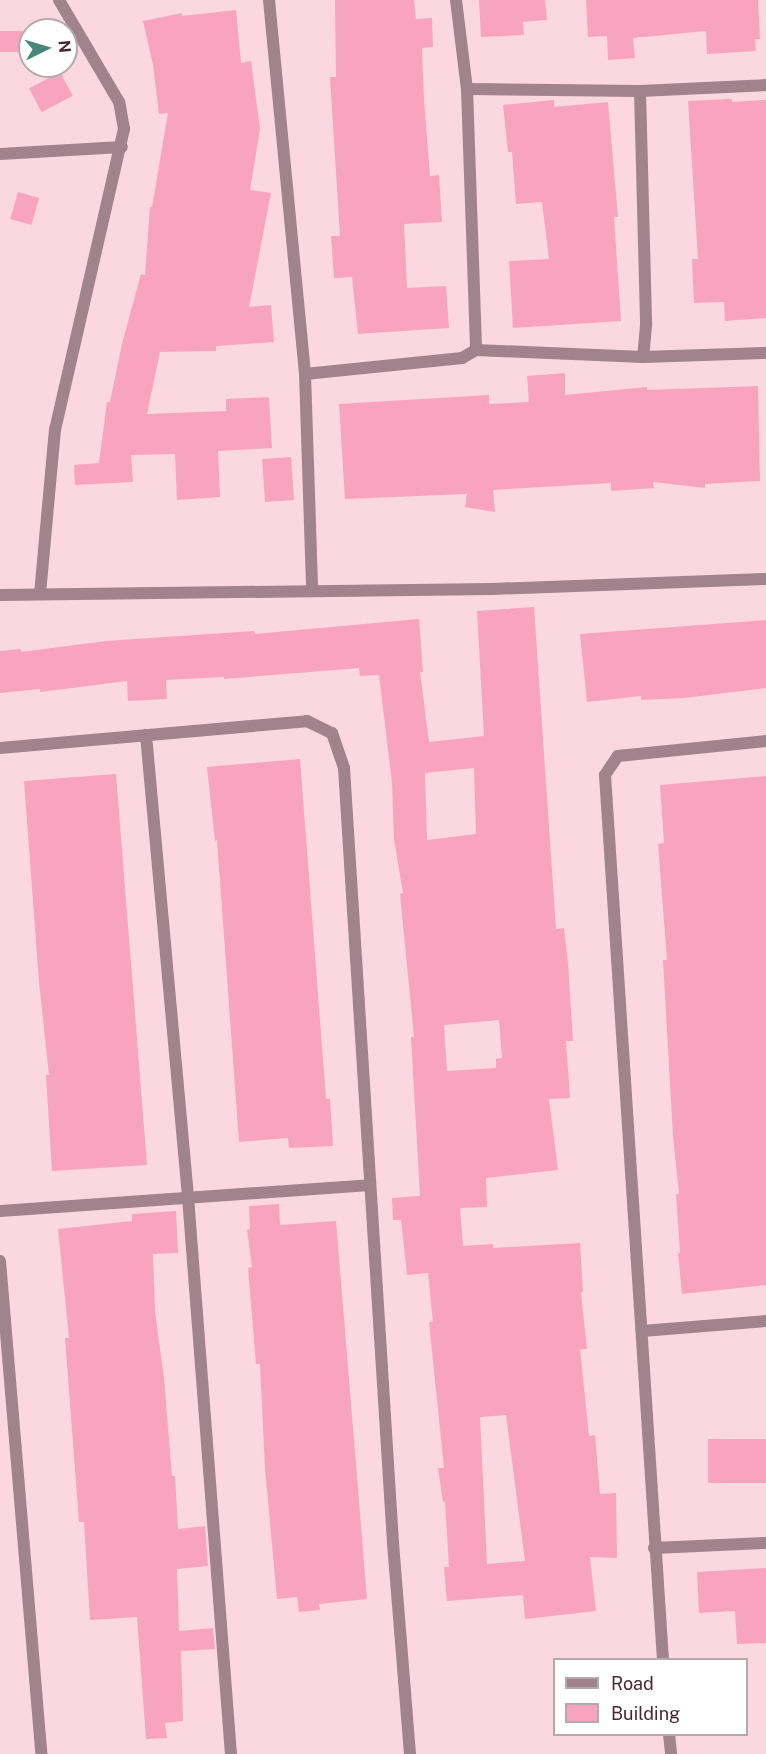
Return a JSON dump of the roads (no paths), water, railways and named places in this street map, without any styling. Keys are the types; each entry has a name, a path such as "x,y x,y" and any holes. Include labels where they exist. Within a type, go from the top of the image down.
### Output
{"street":[{"path":"40,594 55,430 122,147 124,129 118,102 59,0"},
{"path":"269,0 305,374 312,590"},
{"path":"456,0 467,89 476,350"},
{"path":"467,89 640,91 766,85"},
{"path":"640,91 646,325 643,357"},
{"path":"0,154 122,147"},
{"path":"305,374 462,358 476,350 643,357 766,353"},
{"path":"0,595 492,589 766,579"},
{"path":"0,748 307,721 332,733 344,768 393,1543 410,1754"},
{"path":"146,735 188,1197 231,1754"},
{"path":"663,1658 605,775 618,756 766,741"},
{"path":"0,1211 370,1185"},
{"path":"0,1261 41,1754"},
{"path":"642,1331 766,1321"},
{"path":"654,1548 766,1543"},
{"path":"669,1736 670,1754"}]}
